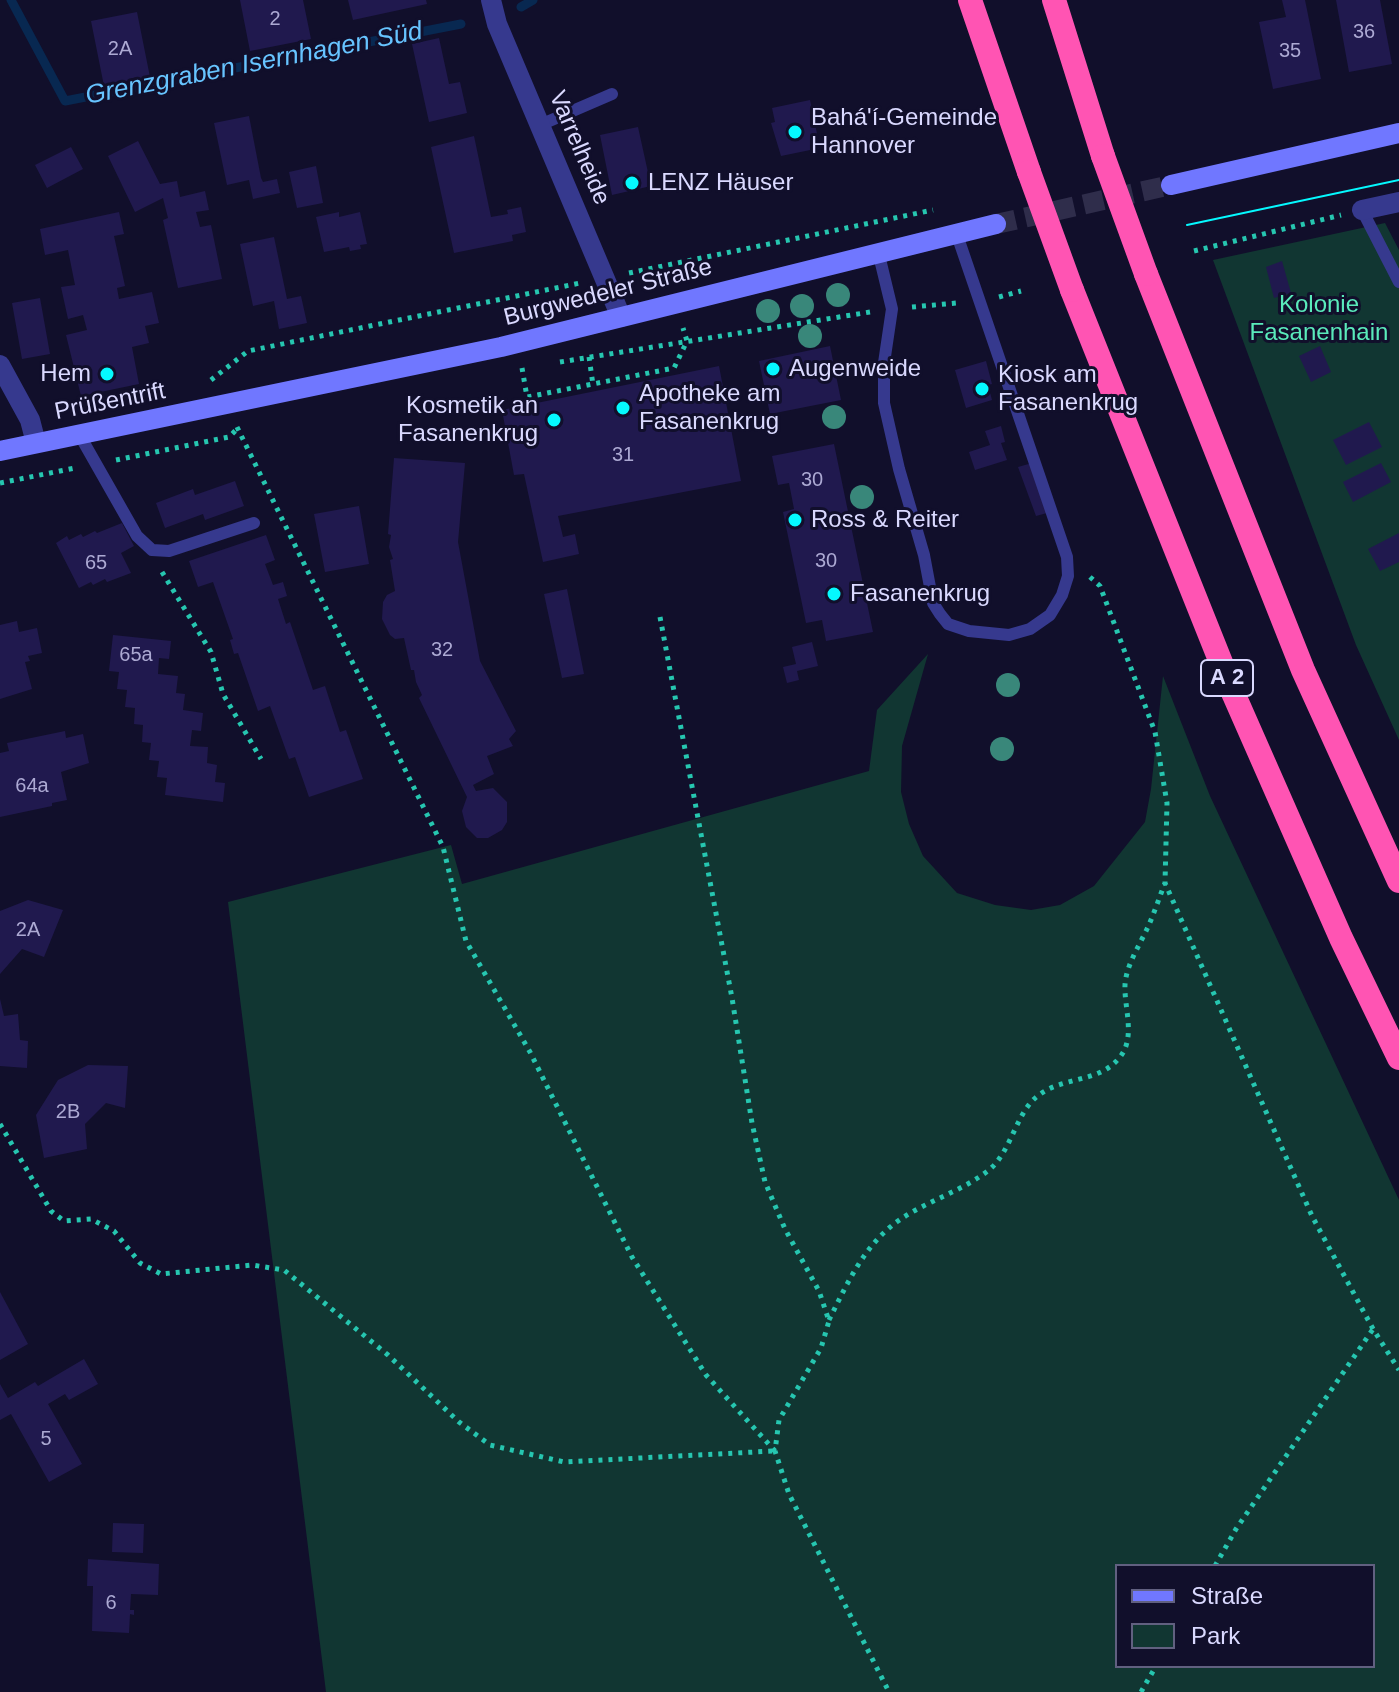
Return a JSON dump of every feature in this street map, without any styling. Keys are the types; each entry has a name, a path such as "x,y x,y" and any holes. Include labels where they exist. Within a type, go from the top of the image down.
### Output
{"highway":[{"name":"A 2","path":"970,0 1072,290 1234,695 1341,938 1399,1058"},
{"path":"1054,0 1103,156 1146,274 1303,670 1399,881"}],"main road":[{"path":"1171,185 1399,133"},
{"name":"Burgwedeler Straße","path":"230,404 501,347 996,224"},
{"name":"Prüßentrift","path":"0,451 230,404"}],"street":[{"name":"Varrelheide","path":"491,0 497,24 621,317"},
{"path":"1362,210 1399,202"},
{"path":"0,365 30,420 36,443"}],"lane":[{"path":"540,125 612,94"},
{"path":"1362,210 1399,282"},
{"path":"878,251 892,309 884,363 884,403 924,555 933,603 948,624 969,631 1009,635 1030,629 1050,615 1062,595 1068,576 1067,557 956,232"},
{"path":"79,434 137,536 147,547 169,551 254,523"}],"path":[{"path":"207,383 248,351 942,209"},
{"path":"1194,251 1362,210"},
{"path":"548,364 892,309 980,301 1021,291"},
{"path":"535,366 522,368 527,397 593,385 610,385 674,368 687,341"},
{"path":"589,357 593,385"},
{"path":"230,404 238,428 443,847 466,941 530,1052 632,1257 706,1375 775,1451 789,1494 889,1692"},
{"path":"238,428 251,425"},
{"path":"147,547 211,652 223,694 261,759"},
{"path":"775,1451 779,1420 821,1348 829,1321 850,1277 872,1244 898,1221 959,1190 991,1169 1013,1138 1027,1107 1039,1095 1096,1075 1110,1068 1123,1054 1129,1030 1125,983 1165,883 1167,803 1155,732 1100,586 1067,557"},
{"path":"660,617 765,1182 785,1229 819,1291 829,1321"},
{"path":"1165,883 1312,1216 1373,1329 1399,1370"},
{"path":"0,1124 51,1211 64,1221 91,1219 114,1231 140,1263 161,1274 252,1265 284,1270 388,1355 459,1422 490,1445 564,1462 775,1451"},
{"path":"1216,1564 1236,1529 1373,1329"},
{"path":"1141,1692 1155,1668"}],"green space":[{"name":"Kolonie Fasanenhain","path":"1385,223 1399,250 1399,740 1356,645 1213,260"},
{"path":"928,654 902,746 901,792 909,824 923,856 957,893 995,905 1031,910 1060,905 1094,886 1145,822 1163,676 1210,796 1399,1200 1399,1692 326,1692 228,902 451,845 462,884 869,771 877,710"}],"building":[{"path":"240,0 303,0 311,39 250,51"},
{"path":"348,0 426,0 427,4 353,20"},
{"path":"1282,0 1305,0 1321,79 1273,89 1259,22 1286,17"},
{"path":"1336,0 1380,0 1392,64 1349,72"},
{"path":"137,12 150,77 104,86 91,21"},
{"path":"439,38 449,84 460,82 467,113 429,122 412,44"},
{"name":"Bahá'í-Gemeinde Hannover","path":"810,100 820,148 781,156 771,123 775,122 772,108"},
{"path":"249,116 261,178 263,182 277,179 280,193 253,199 249,180 227,185 214,123"},
{"path":"638,127 651,186 612,195 600,135"},
{"path":"474,136 491,217 508,214 507,210 521,207 526,232 512,235 513,241 454,253 431,147"},
{"path":"138,141 160,184 177,181 180,197 205,191 209,210 196,212 200,227 211,225 222,279 178,288 163,220 168,218 163,198 135,212 108,156"},
{"path":"71,147 83,169 47,188 35,165"},
{"path":"316,166 323,203 297,208 289,172"},
{"path":"119,212 124,234 114,236 125,286 117,288 119,299 152,292 159,323 145,326 149,343 132,347 139,384 81,396 66,335 87,330 83,315 68,319 61,287 75,285 68,250 45,255 40,229"},
{"path":"339,212 339,217 360,212 367,244 360,245 361,249 350,251 349,247 324,252 316,217"},
{"path":"274,237 287,299 301,296 307,323 279,329 274,301 253,306 240,244"},
{"path":"1282,261 1291,293 1274,298 1266,267"},
{"path":"40,298 50,354 22,359 12,303"},
{"path":"830,346 841,400 770,414 759,361"},
{"path":"1320,346 1331,372 1311,382 1299,356"},
{"path":"986,361 992,384 988,385 992,400 966,408 955,370"},
{"path":"719,366 741,481 558,516 563,537 575,534 579,554 543,562 524,474 514,475 502,410"},
{"path":"1369,422 1382,447 1346,465 1333,440"},
{"path":"1001,426 1005,442 1001,443 1007,460 975,470 969,452 990,445 985,431"},
{"path":"834,444 873,632 826,641 822,620 806,623 783,512 794,509 789,483 778,485 772,456"},
{"path":"394,458 465,463 458,542 480,661 516,731 509,739 513,746 487,756 494,774 473,785 476,791 493,788 507,802 507,822 502,830 488,838 477,838 466,827 462,811 467,797 419,698 422,695 414,670 411,670 404,638 395,639 390,635 382,619 383,602 387,595 395,591 389,547 391,535 388,534"},
{"path":"1032,463 1047,513 1036,516 1018,467"},
{"path":"1381,463 1391,482 1353,502 1343,482"},
{"path":"235,481 244,506 205,520 203,514 165,528 156,503 193,489 195,495"},
{"path":"359,506 369,564 325,572 314,514"},
{"path":"122,523 134,546 121,553 131,573 107,582 105,579 93,585 91,582 79,588 56,543 67,536 69,540 81,534 83,537"},
{"path":"1399,533 1399,562 1380,571 1368,549"},
{"path":"266,535 275,560 265,564 273,585 283,582 287,596 278,599 286,624 290,622 313,690 325,686 340,732 346,730 363,779 309,797 295,757 289,759 270,706 258,711 238,653 234,654 230,640 233,639 213,582 198,587 189,561"},
{"path":"567,589 584,674 562,678 544,594"},
{"path":"17,621 19,632 37,628 42,653 28,656 30,661 25,662 32,689 0,699 0,625"},
{"path":"113,635 171,641 169,659 159,658 158,674 178,676 176,693 185,694 183,710 203,713 201,731 192,730 190,746 208,747 207,763 217,765 215,782 225,783 223,802 165,795 167,778 157,777 159,761 149,760 151,743 142,742 143,725 134,724 135,708 125,707 127,690 117,689 119,672 109,671"},
{"path":"812,642 818,666 797,671 799,680 787,683 783,667 796,664 792,647"},
{"path":"65,731 66,738 83,734 89,763 61,772 67,800 0,817 0,753 9,751 7,743"},
{"path":"28,900 63,910 44,957 22,949 0,974 0,911"},
{"path":"0,999 4,1016 18,1014 20,1040 28,1041 27,1068 0,1066"},
{"path":"88,1065 128,1066 125,1108 106,1103 85,1124 87,1149 44,1158 36,1115 58,1080"},
{"path":"0,1292 28,1344 0,1360"},
{"path":"84,1359 98,1384 69,1400 65,1394 48,1404 82,1464 49,1482 11,1414 0,1420 0,1384 8,1398 35,1382 38,1386"},
{"path":"113,1523 144,1524 143,1553 112,1552"},
{"path":"88,1559 159,1564 158,1595 131,1594 130,1610 134,1610 134,1615 130,1614 129,1633 92,1631 93,1586 87,1586"}],"waterway":[{"name":"Grenzgraben Isernhagen Süd","path":"11,0 65,101 461,24"},
{"name":"Grenzgraben Isernhagen Süd","path":"521,7 533,0"}],"tunnel":[{"path":"996,224 1171,185"}],"tram line":[{"path":"1187,225 1399,180"}],"place":[{"name":"Bahá'í-Gemeinde Hannover","path":"795,132"},
{"name":"LENZ Häuser","path":"632,183"},
{"name":"Augenweide","path":"773,369"},
{"name":"Hem","path":"107,374"},
{"name":"Kiosk am Fasanenkrug","path":"982,389"},
{"name":"Apotheke am Fasanenkrug","path":"623,408"},
{"name":"Kosmetik an Fasanenkrug","path":"554,420"},
{"name":"Ross & Reiter","path":"795,520"},
{"name":"Fasanenkrug","path":"834,594"}]}
